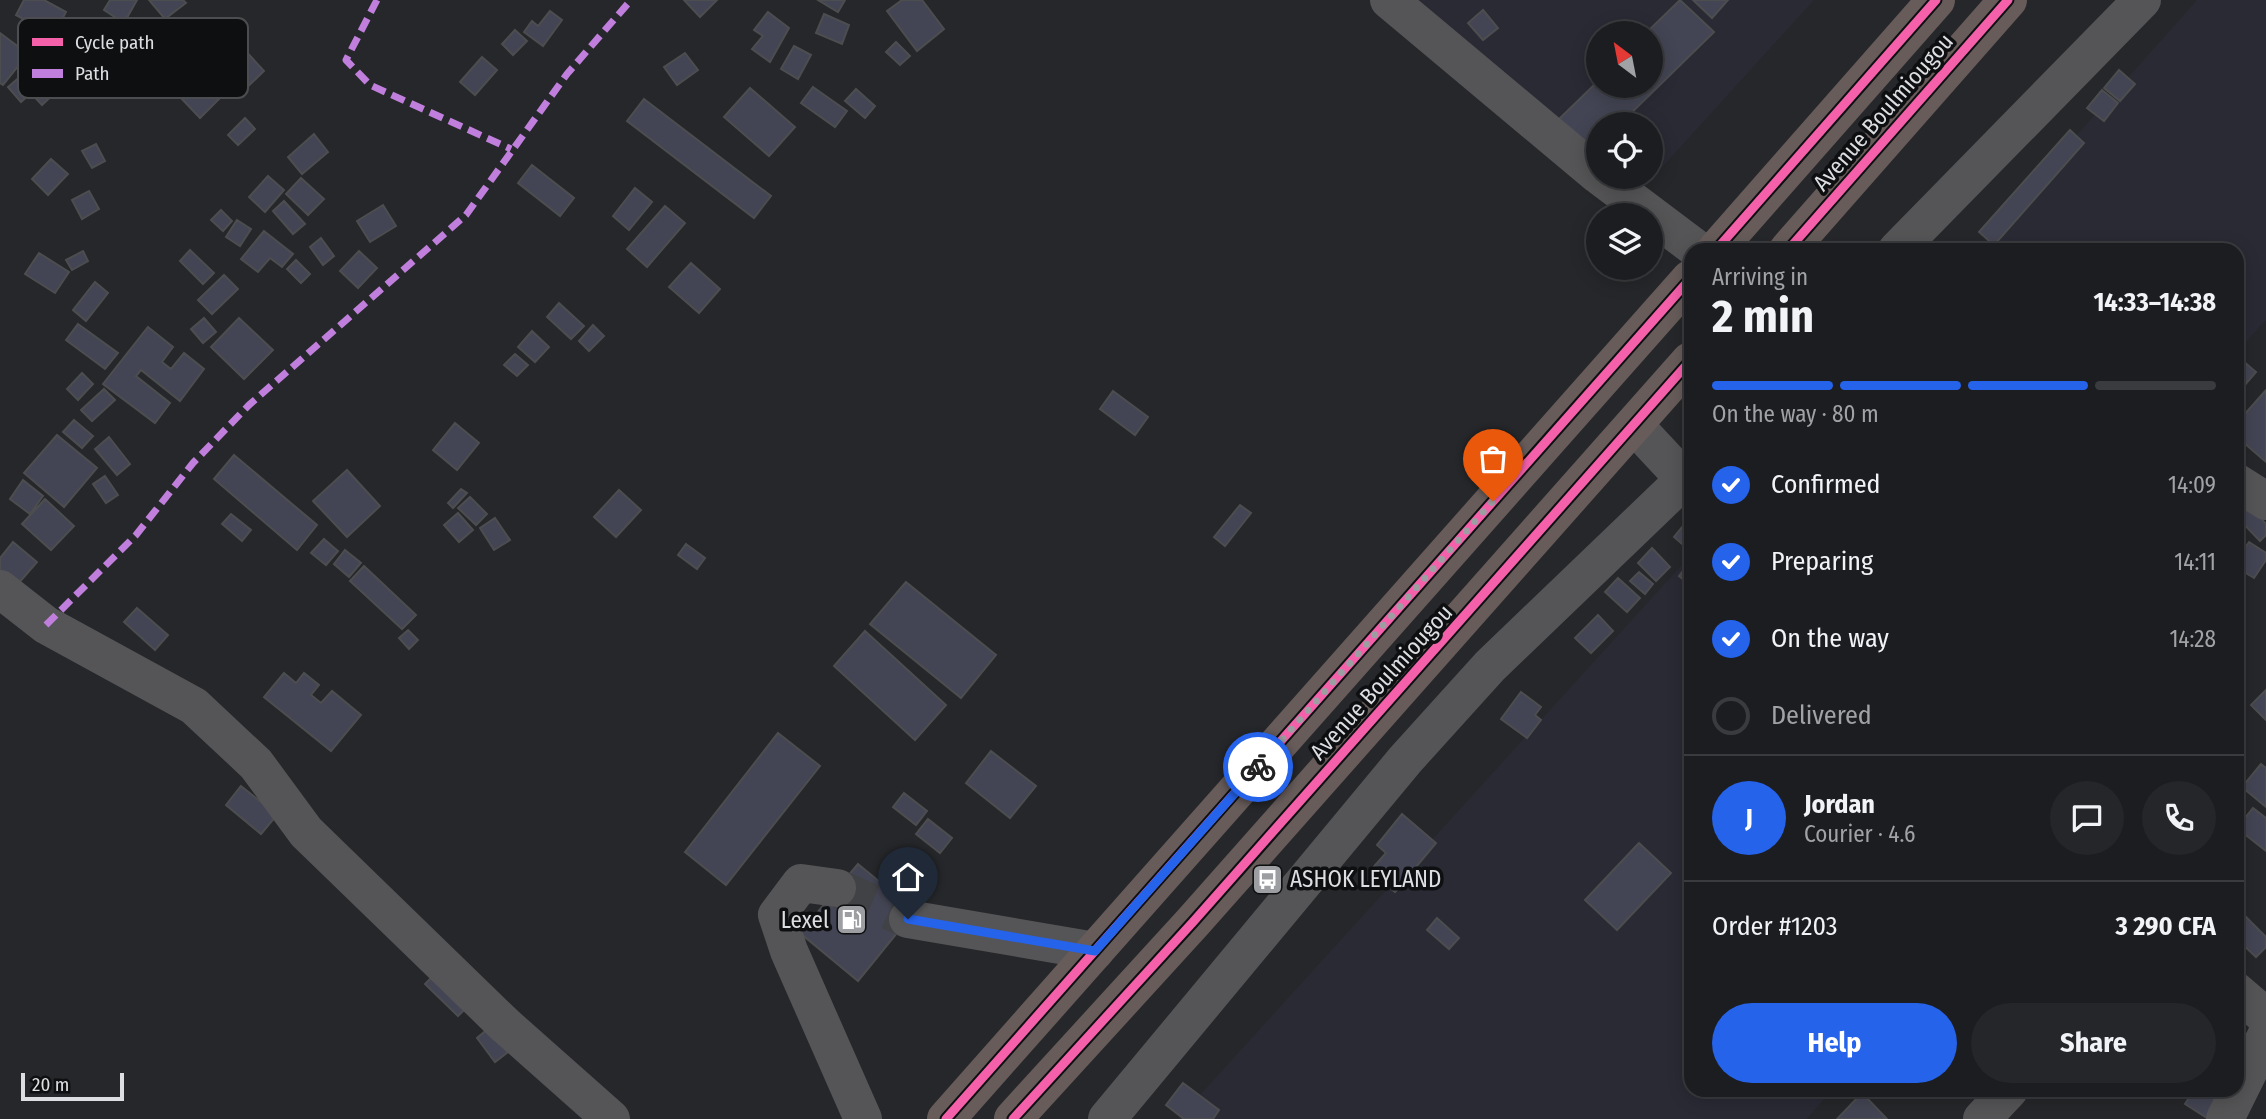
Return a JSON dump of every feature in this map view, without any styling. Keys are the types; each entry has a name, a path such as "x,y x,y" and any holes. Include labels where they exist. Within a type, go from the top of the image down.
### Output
{"highway":[{"name":"Avenue Boulmiougou","path":"1722,243 1936,0"},
{"name":"Avenue Boulmiougou","path":"1794,243 2008,0"},
{"name":"Avenue Boulmiougou","path":"946,1119 1684,286"},
{"name":"Avenue Boulmiougou","path":"1013,1119 1210,903 1684,368"}],"street":[{"path":"1389,0 1586,165"},
{"path":"1904,243 2142,0"},
{"path":"1616,189 1689,243"},
{"path":"1634,425 1684,474"},
{"path":"1107,1119 1405,760 1490,666 1684,484"},
{"path":"2244,487 2266,501"},
{"path":"0,589 46,625 194,706 256,764 306,832 505,1025 611,1119"},
{"path":"837,888 801,883 777,915 789,951 863,1119"},
{"path":"908,919 1095,951"},
{"path":"2244,1055 2258,1007"},
{"path":"1982,1119 2002,1097"},
{"path":"2225,1119 2231,1097"}],"shaded area":[{"path":"1419,0 1814,0 1663,166 1663,112 1586,112 1586,152"},
{"path":"2197,0 2266,0 2266,320 2244,344 2244,243 1989,243 1984,239"},
{"path":"1630,189 1642,189 1637,195"},
{"path":"1684,563 1684,1097 1826,1097 1807,1119 1178,1119"}],"building":[{"path":"24,0 44,0 66,12 63,18 22,18 16,15"},
{"path":"110,0 137,0 127,18 116,18 104,10"},
{"path":"149,0 183,0 186,3 166,18"},
{"path":"684,0 717,0 700,17"},
{"path":"818,0 845,0 838,12"},
{"path":"902,0 922,0 944,29 917,51 887,11"},
{"path":"1680,0 1714,32 1663,82 1663,21 1658,21"},
{"path":"1693,0 1728,0 1712,18"},
{"path":"1483,10 1498,28 1483,40 1468,23"},
{"path":"550,11 562,20 543,46 524,32 532,21 538,26"},
{"path":"768,12 789,28 770,62 752,49 763,36 754,30"},
{"path":"824,14 849,25 842,44 816,33"},
{"path":"515,30 527,41 513,55 502,44"},
{"path":"0,33 18,46 18,66 3,85 0,83"},
{"path":"896,42 910,56 900,65 886,52"},
{"path":"794,46 811,55 798,79 781,69"},
{"path":"685,53 698,70 677,85 664,67"},
{"path":"248,54 264,71 248,86"},
{"path":"482,57 497,70 475,95 460,82"},
{"path":"2119,70 2135,84 2120,101 2104,88"},
{"path":"18,78 18,98 25,98 21,102 8,87"},
{"path":"813,87 847,111 835,127 801,103"},
{"path":"750,88 795,127 769,156 724,117"},
{"path":"856,89 875,106 865,118 845,101"},
{"path":"2102,90 2118,103 2104,121 2087,108"},
{"path":"1586,93 1586,98 1647,98 1632,112 1586,112 1586,153 1556,122"},
{"path":"36,98 49,98 42,105"},
{"path":"181,98 220,98 200,118"},
{"path":"644,99 771,196 754,218 627,121"},
{"path":"245,118 255,129 238,145 228,135"},
{"path":"2070,130 2084,143 1996,243 1992,243 1979,232"},
{"path":"314,134 328,152 302,174 288,157"},
{"path":"96,144 105,161 92,168 82,151"},
{"path":"51,159 68,174 48,195 32,179"},
{"path":"532,165 574,198 560,216 518,183"},
{"path":"268,176 284,190 265,212 249,197"},
{"path":"301,178 324,199 308,215 286,194"},
{"path":"635,188 652,202 629,230 613,216"},
{"path":"89,191 99,209 82,219 72,200"},
{"path":"284,201 305,224 293,234 273,211"},
{"path":"383,205 396,226 370,242 357,221"},
{"path":"665,206 685,223 647,267 627,249"},
{"path":"221,210 232,221 223,231 211,220"},
{"path":"237,220 251,229 240,246 226,237"},
{"path":"264,231 293,254 282,267 270,258 258,272 241,259"},
{"path":"321,238 334,256 323,265 310,247"},
{"path":"190,250 214,273 203,284 180,261"},
{"path":"83,251 88,261 72,270 66,260"},
{"path":"359,251 377,268 358,288 340,271"},
{"path":"39,253 69,272 55,293 25,274"},
{"path":"296,260 310,274 301,283 287,269"},
{"path":"691,263 720,289 699,313 669,287"},
{"path":"224,275 238,289 212,314 198,300"},
{"path":"95,282 108,293 86,321 73,310"},
{"path":"559,303 584,326 571,339 547,317"},
{"path":"204,318 216,332 203,343 191,329"},
{"path":"239,318 273,350 244,379 211,347"},
{"path":"78,324 118,353 105,369 66,340"},
{"path":"593,325 604,336 589,351 579,341"},
{"path":"148,327 173,347 162,362 171,369 184,353 204,369 180,401 141,370 136,376 170,403 155,423 103,384"},
{"path":"532,331 549,347 535,362 518,347"},
{"path":"515,354 528,365 517,376 504,365"},
{"path":"2244,362 2256,372 2244,386"},
{"path":"82,373 93,384 78,400 67,389"},
{"path":"104,389 115,400 92,421 81,410"},
{"path":"2266,390 2266,462 2244,443 2244,415"},
{"path":"1113,391 1148,417 1135,435 1100,409"},
{"path":"74,420 93,436 82,448 63,432"},
{"path":"455,423 479,443 457,470 433,450"},
{"path":"57,435 97,468 64,507 24,473"},
{"path":"109,437 130,464 117,475 95,449"},
{"path":"234,455 317,525 297,550 214,479"},
{"path":"347,470 380,506 347,537 313,501"},
{"path":"105,476 118,495 106,503 93,484"},
{"path":"23,480 43,496 30,514 10,499"},
{"path":"461,489 467,493 453,508 448,503"},
{"path":"619,490 641,510 616,537 594,517"},
{"path":"470,497 487,514 476,525 458,508"},
{"path":"45,499 74,526 51,550 22,524"},
{"path":"1240,505 1251,513 1225,546 1214,537"},
{"path":"2249,506 2266,524 2266,535 2260,541 2244,524 2244,511"},
{"path":"458,513 473,530 459,542 444,525"},
{"path":"231,514 251,530 242,541 222,524"},
{"path":"495,518 510,540 494,550 480,528"},
{"path":"1683,526 1684,546 1674,537"},
{"path":"324,539 338,551 326,565 311,553"},
{"path":"13,542 37,562 17,585 0,570 0,558"},
{"path":"2249,542 2266,553 2266,560 2254,578 2244,572 2244,549"},
{"path":"686,544 705,558 697,569 678,555"},
{"path":"1652,548 1670,567 1656,581 1638,563"},
{"path":"345,550 361,563 349,577 334,564"},
{"path":"364,566 416,615 402,629 350,581"},
{"path":"1639,572 1653,584 1645,594 1630,581"},
{"path":"1618,578 1640,598 1627,612 1605,592"},
{"path":"906,582 996,655 961,698 870,624"},
{"path":"137,608 168,635 155,650 124,622"},
{"path":"1598,615 1613,631 1591,653 1575,638"},
{"path":"408,630 418,640 409,649 399,638"},
{"path":"865,631 946,705 915,740 834,666"},
{"path":"284,673 296,683 304,673 319,685 311,695 321,703 332,691 361,715 331,751 264,697"},
{"path":"2266,690 2266,720 2251,705"},
{"path":"1521,692 1541,707 1535,715 1541,720 1527,738 1501,719"},
{"path":"778,733 820,766 726,885 685,852"},
{"path":"991,751 1036,786 1010,818 966,783"},
{"path":"2261,764 2266,768 2266,807 2244,789 2244,785"},
{"path":"241,786 277,815 261,834 226,805"},
{"path":"904,793 927,811 916,825 893,807"},
{"path":"2253,808 2266,818 2266,851 2244,834 2244,819"},
{"path":"1402,814 1436,843 1395,892 1370,871 1386,853 1377,845"},
{"path":"928,819 952,838 940,853 916,834"},
{"path":"1639,843 1671,873 1617,930 1585,900"},
{"path":"858,864 915,911 858,981 800,933"},
{"path":"2244,915 2266,937 2266,947 2256,957 2244,946"},
{"path":"1437,918 1459,938 1449,949 1427,930"},
{"path":"439,970 472,1002 458,1016 425,984"},
{"path":"489,1028 508,1052 495,1062 477,1038"},
{"path":"1183,1083 1219,1110 1213,1119 1184,1119 1166,1105"},
{"path":"1858,1097 1866,1097 1887,1119 1837,1119"},
{"path":"2190,1097 2221,1097 2207,1118 2185,1104"}],"tunnel":[{"path":"837,888 908,919"}],"marked path":[{"path":"377,0 346,60 370,85 511,149"},
{"path":"46,625 136,535 193,463 249,405 466,215 567,74 631,0"}],"cycle path":[{"path":"1722,243 1936,0"},
{"path":"1794,243 2008,0"},
{"path":"946,1119 1684,286"},
{"path":"1013,1119 1193,922 1684,368"}],"way so far":[{"path":"1258,767 1493,501"}],"place":[{"name":"ASHOK LEYLAND","path":"1267,879"},
{"name":"Lexel","path":"852,920"}],"route":[{"path":"908,919 1095,951 1258,767"}]}
